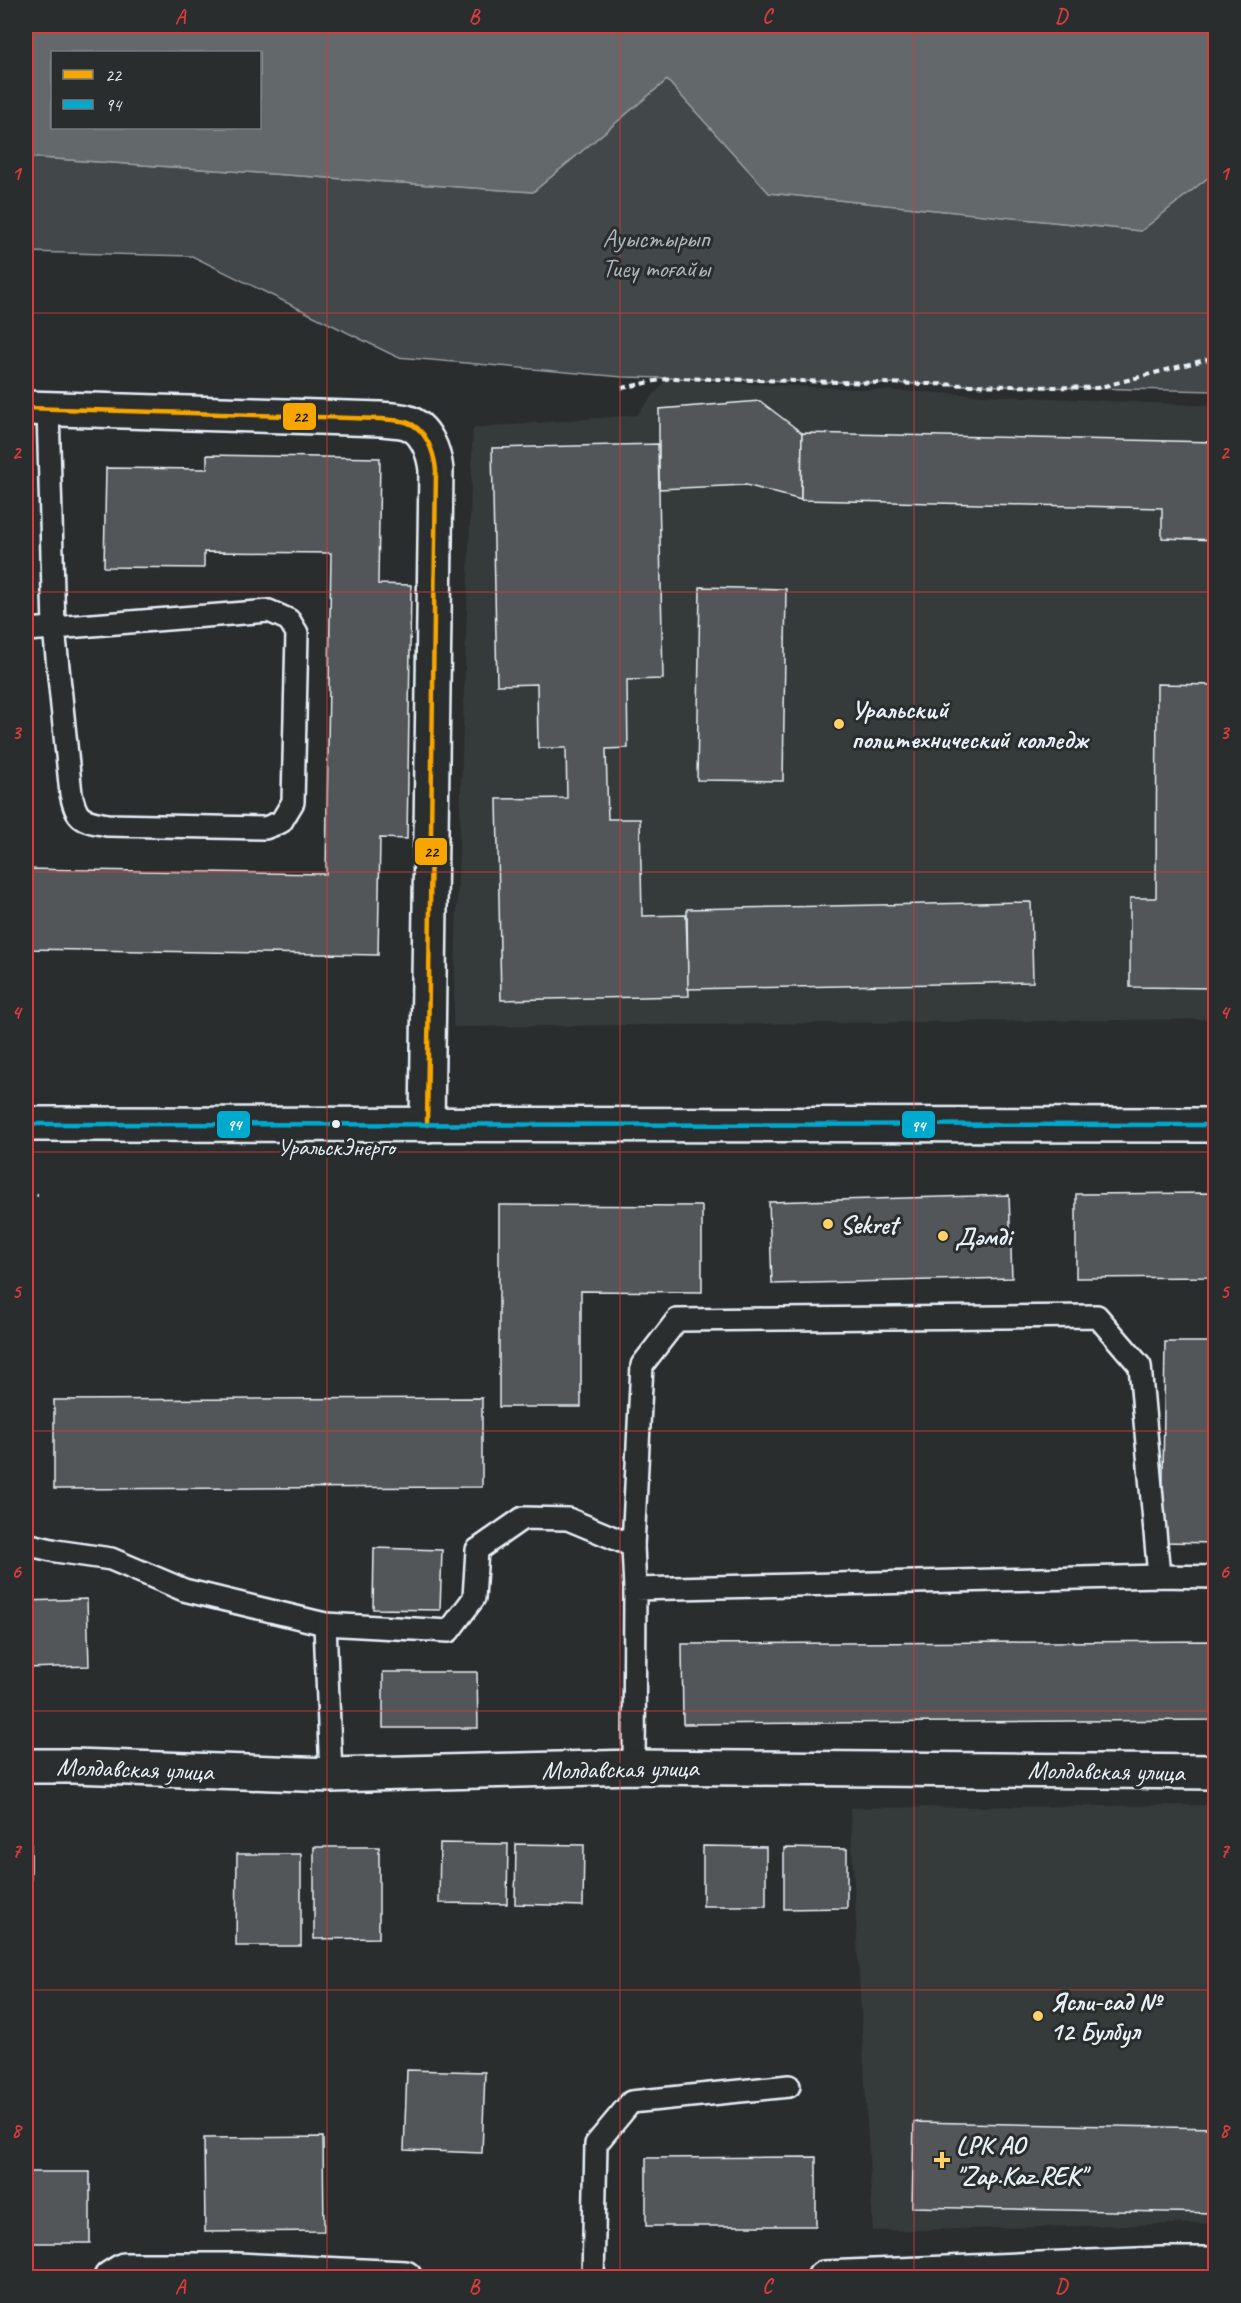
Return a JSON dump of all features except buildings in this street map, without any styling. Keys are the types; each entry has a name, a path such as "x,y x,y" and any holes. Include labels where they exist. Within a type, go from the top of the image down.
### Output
{"street":[{"path":"37,408 381,419 409,423 426,437 434,453 436,470 427,1125"},
{"path":"26,1124 1215,1125"},
{"name":"Молдавская улица","path":"26,1766 331,1775 634,1767 1215,1772"},
{"path":"824,2277 1215,2264"},
{"path":"111,2277 124,2270 237,2270 405,2277"}],"lane":[{"path":"26,630 54,628 269,611 289,620 297,633 293,802 281,822 265,828 107,825 86,821 75,812 71,794 54,628 37,408"},
{"path":"634,1767 635,1589 633,1546 642,1365 677,1320 1097,1316 1140,1366 1159,1576"},
{"path":"26,1544 111,1559 184,1590 325,1624 449,1630 474,1598 477,1550 523,1518 568,1519 633,1546"},
{"path":"635,1589 1159,1576 1215,1577"},
{"path":"325,1624 331,1775"},
{"path":"592,2277 596,2144 631,2102 789,2086"}],"path":[{"path":"622,388 670,378 1097,388 1215,357"},
{"path":"26,1195 38,1195"}],"shaded area":[{"path":"26,26 1215,26 1215,172 1141,231 769,193 667,80 533,192 26,157"},
{"name":"Уральский политехнический колледж","path":"666,380 1215,406 1215,1019 453,1027 473,428 637,415"},
{"name":"Ясли-сад № 12 Булбул","path":"1215,1805 1215,2223 873,2231 850,1808"}],"green space":[{"name":"Ауыстырып Тиеу тоғайы","path":"667,80 770,193 1141,231 1215,172 1215,391 623,377 397,357 192,256 26,252 26,157 533,192"}],"transit line":[{"name":"22","path":"26,408 381,419 403,421 413,425 428,442 436,470 427,1125"},
{"name":"94","path":"26,1124 1216,1125"}],"place":[{"name":"Уральский политехнический колледж","path":"839,724"},
{"name":"УральскЭнерго","path":"336,1124"},
{"name":"Sekret","path":"828,1224"},
{"name":"Дəмді","path":"943,1236"},
{"name":"Ясли-сад № 12 Булбул","path":"1038,2016"},
{"name":"LPK AO \"Zap.Kaz.REK\"","path":"942,2160"}]}
